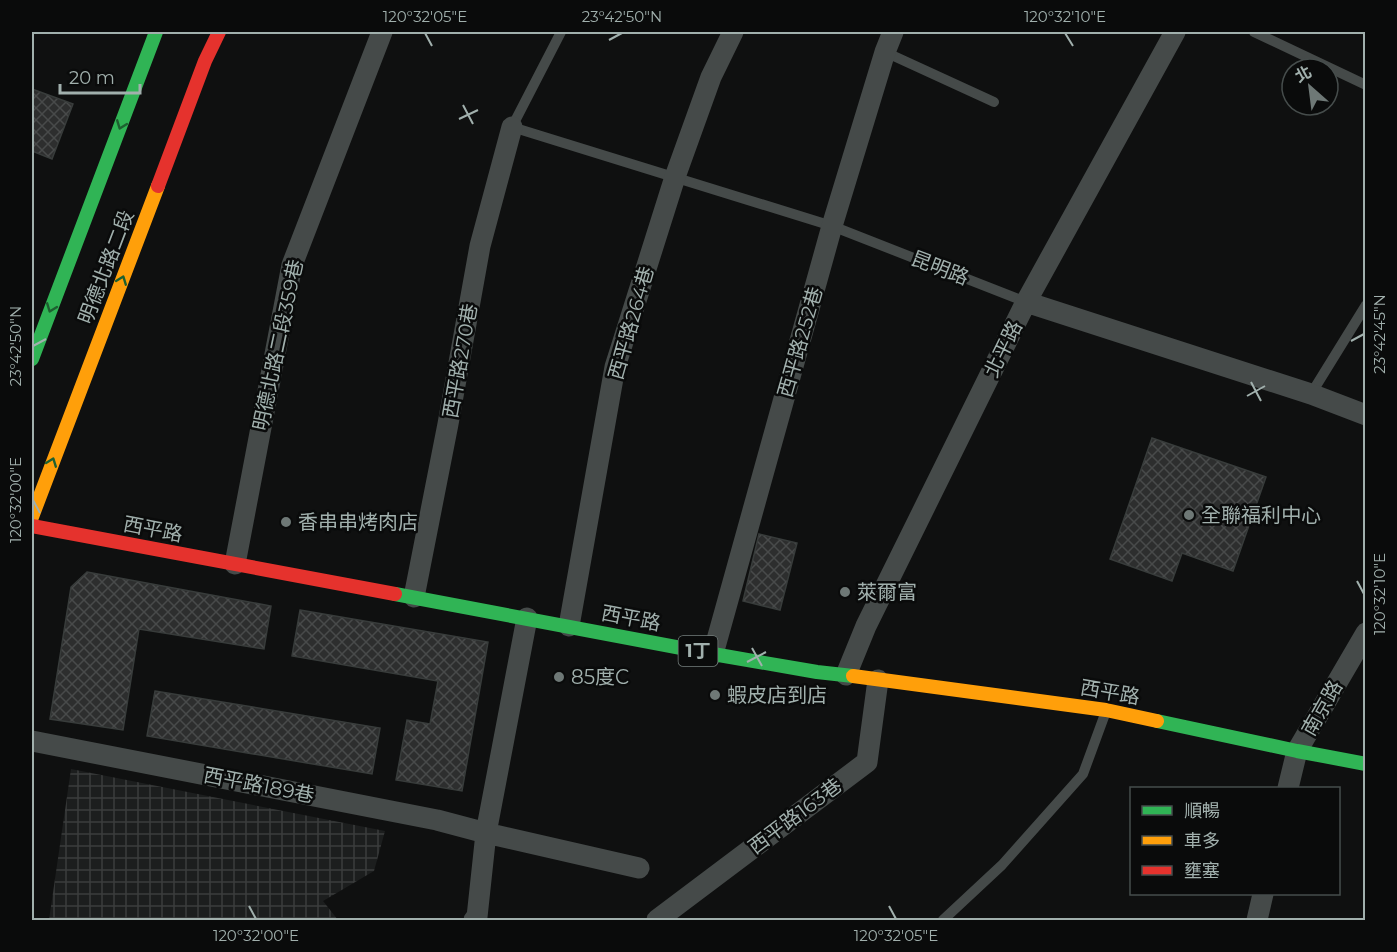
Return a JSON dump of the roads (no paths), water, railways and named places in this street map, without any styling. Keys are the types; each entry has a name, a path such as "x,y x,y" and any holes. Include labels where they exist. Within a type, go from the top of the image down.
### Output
{"main road":[{"name":"明德北路二段","path":"32,359 156,32"},
{"name":"明德北路二段","path":"32,517 205,61 219,32"},
{"name":"西平路","path":"32,526 817,672 1106,710 1365,764"}],"street":[{"name":"明德北路二段359巷","path":"235,564 292,265 382,32"},
{"name":"西平路264巷","path":"569,626 615,368 675,177 711,77 733,32"},
{"name":"西平路252巷","path":"713,654 832,226 893,32"},
{"name":"北平路","path":"846,675 866,626 1026,302 1175,32"},
{"name":"西平路270巷","path":"414,597 480,246 512,127"},
{"name":"昆明路","path":"1026,302 1311,394 1365,415"},
{"path":"474,921 477,917 486,833 527,618"},
{"name":"南京路","path":"1288,787 1297,751 1365,633"},
{"name":"西平路163巷","path":"657,921 867,762 878,680"},
{"name":"西平路189巷","path":"32,741 399,812 639,868"},
{"path":"1257,921 1263,895"}],"lane":[{"path":"512,127 561,32"},
{"path":"1254,32 1365,85"},
{"path":"885,52 994,102"},
{"name":"昆明路","path":"512,127 832,226 1026,302"},
{"path":"1311,394 1365,305"},
{"path":"943,921 1002,866 1083,774 1106,710"}],"place":[{"name":"全聯福利中心","path":"1189,515"},
{"name":"香串串烤肉店","path":"286,522"},
{"name":"萊爾富","path":"845,592"},
{"name":"85度C","path":"559,677"},
{"name":"蝦皮店到店","path":"715,695"}]}
